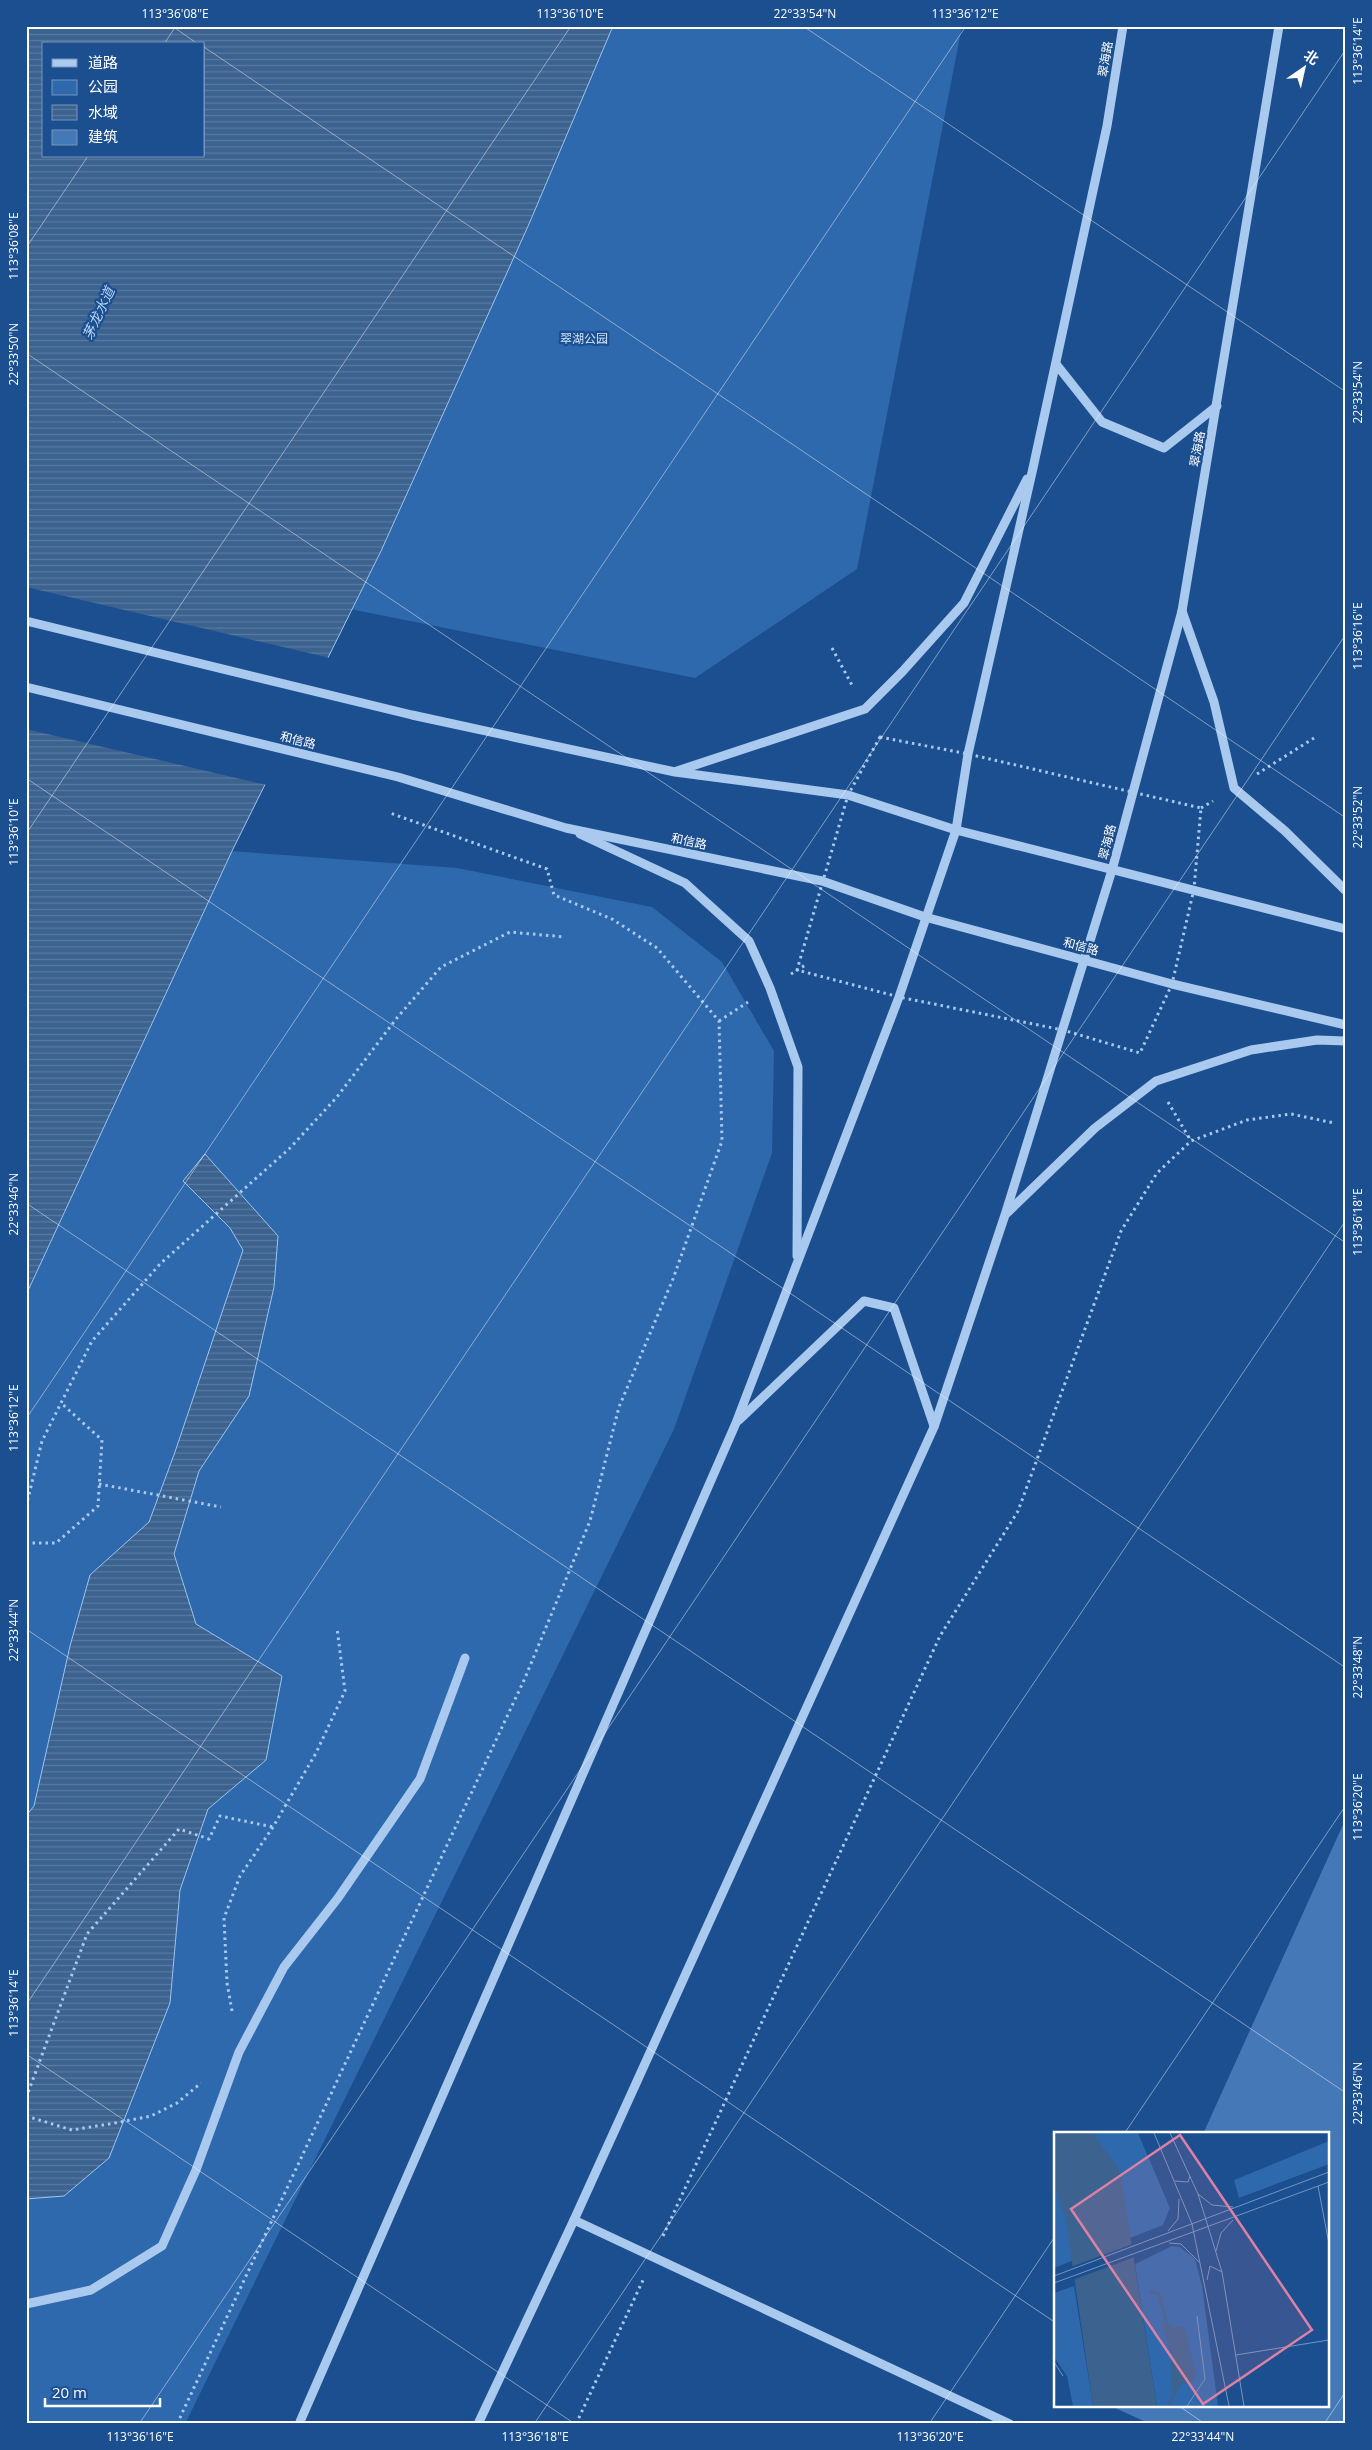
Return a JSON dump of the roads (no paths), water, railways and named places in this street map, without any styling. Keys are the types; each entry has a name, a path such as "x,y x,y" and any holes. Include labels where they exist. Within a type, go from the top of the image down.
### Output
{"street":[{"name":"翠海路","path":"299,2424 736,1423 899,997 956,830 968,754 1033,468 1107,126 1123,26"},
{"name":"翠海路","path":"478,2424 574,2220 934,1427 1005,1214 1112,870 1182,611 1279,26"},
{"path":"1056,364 1102,422 1164,448 1217,406"},
{"path":"675,772 865,709 902,672 964,603 1033,468"},
{"path":"1182,611 1214,702 1234,788 1285,831 1346,891"},
{"path":"26,621 412,715 675,772 848,795 956,830 1346,929"},
{"name":"和信路","path":"26,687 398,777 566,828 822,881 925,917 1172,984 1346,1025"},
{"path":"566,828 685,883 749,941 770,988 798,1067 797,1262"},
{"path":"1005,1214 1095,1128 1156,1081 1251,1050 1317,1040 1346,1041"},
{"path":"736,1423 864,1302 894,1308 934,1427"},
{"path":"26,2304 91,2290 162,2246 196,2170 239,2052 284,1966 338,1898 420,1779 465,1658"},
{"path":"574,2220 653,2259 1010,2424"}],"water":[{"name":"茅龙水道","path":"26,26 613,26 529,224 381,551 232,851 26,1295"},
{"path":"205,1154 278,1236 274,1287 249,1396 199,1471 174,1554 196,1624 282,1676 266,1760 208,1809 180,1890 170,2003 109,2158 64,2196 26,2199 26,1816 34,1806 70,1646 90,1575 149,1522 175,1452 243,1250 230,1228 183,1181"}],"park label":[{"name":"翠湖公园","path":"584,338"}]}
